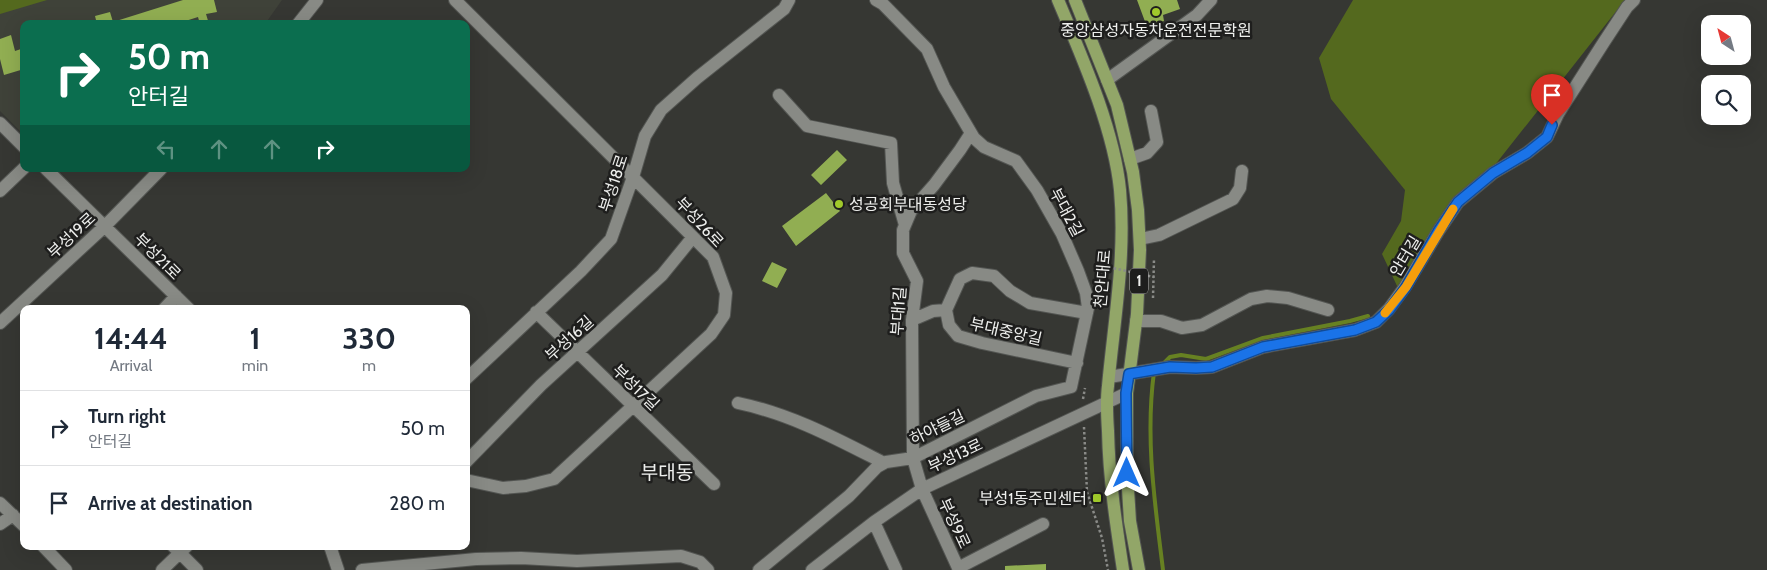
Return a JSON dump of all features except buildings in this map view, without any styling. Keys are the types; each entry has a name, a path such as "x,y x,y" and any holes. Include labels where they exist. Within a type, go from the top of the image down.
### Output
{"main road":[{"name":"천안대로","path":"1058,0 1101,111 1113,152 1120,189 1121,263 1107,402 1110,473 1123,570"},
{"name":"1","path":"1075,0 1117,105 1130,160 1138,210 1140,239 1136,321 1126,393 1127,473 1130,512 1139,570"}],"street":[{"path":"301,20 317,0"},
{"name":"부성26로","path":"455,0 713,257 726,292 724,314 711,334 554,479 526,486 503,488 470,481"},
{"name":"부성18로","path":"470,375 581,271 612,239 634,177 645,136 661,110 697,78 784,9 789,0"},
{"name":"부대2길","path":"876,0 883,4 927,49 944,87 974,138 984,147 1016,160 1051,212 1086,293 1087,313 1071,387"},
{"path":"1107,80 1197,15 1211,0"},
{"name":"안터길","path":"1109,377 1170,367 1212,367 1263,347 1355,330 1376,322 1389,310 1406,287 1439,230 1458,202 1493,173 1527,153 1547,137 1558,114 1627,7 1634,0"},
{"path":"779,95 807,126 891,143 894,183 905,225"},
{"path":"1130,160 1148,153 1157,142 1151,111"},
{"path":"0,123 20,143"},
{"name":"부대1길","path":"922,489 913,458 912,320 917,281 903,253 902,230 911,211 934,184 971,133"},
{"path":"1140,239 1158,235 1233,199 1240,188 1242,171"},
{"path":"0,191 20,172"},
{"name":"부성21로","path":"49,172 185,305"},
{"name":"부성19로","path":"0,323 105,226 158,172"},
{"name":"부성16길","path":"470,458 541,385 662,275 693,237"},
{"name":"부대중앙길","path":"1077,363 982,343 958,336 949,326 946,310 960,279 972,272 994,276 1010,291 1030,304 1087,313"},
{"path":"168,305 176,296"},
{"path":"1136,321 1160,322 1182,328 1202,325 1251,299 1267,296 1288,298 1328,310"},
{"path":"912,320 933,311 946,310"},
{"name":"부성17길","path":"536,312 576,353 714,484"},
{"name":"하야들길","path":"884,463 913,458 1036,396 1071,387"},
{"name":"부성13로","path":"812,570 874,522 922,489 1126,393"},
{"path":"738,403 762,408 812,427 884,463 849,496 759,570"},
{"name":"부성9로","path":"922,489 958,569"},
{"path":"0,503 20,522"},
{"path":"0,524 13,515"},
{"path":"874,522 896,570"},
{"path":"958,569 1043,524"},
{"path":"47,550 66,570"},
{"path":"162,570 178,550"},
{"path":"182,550 197,570"},
{"path":"331,550 338,570"},
{"path":"362,570 476,559 521,558 577,561 681,556 700,562 708,570"}],"path":[{"path":"1094,287 1102,250"},
{"path":"1153,298 1154,259"},
{"path":"1099,265 1154,277"},
{"path":"1085,384 1083,413 1086,492 1102,538 1108,570"}],"shaded area":[{"path":"0,0 282,0 268,20 20,20 20,131 0,111"}],"green space":[{"path":"0,0 47,0 0,14"},
{"path":"1353,0 1625,0 1398,288 1382,254 1401,221 1405,190 1331,99 1319,58"}],"waterway":[{"path":"1163,364 1170,357 1181,355 1206,359 1263,338 1368,316"},
{"path":"1154,372 1150,422 1152,471 1163,570"}],"slow traffic":[{"path":"1385,313 1406,287 1453,209"}],"place":[{"name":"중앙삼성자동차운전전문학원","path":"1156,12"},
{"name":"성공회부대동성당","path":"839,204"},
{"name":"부성1동주민센터","path":"1097,498"}],"district":[{"name":"부대동","path":"667,472"}],"route":[{"path":"1127,473 1126,393 1129,374 1170,367 1212,367 1263,347 1355,330 1376,322 1389,310 1406,287 1439,230 1458,202 1493,173 1527,153 1547,137 1552,125"}]}
